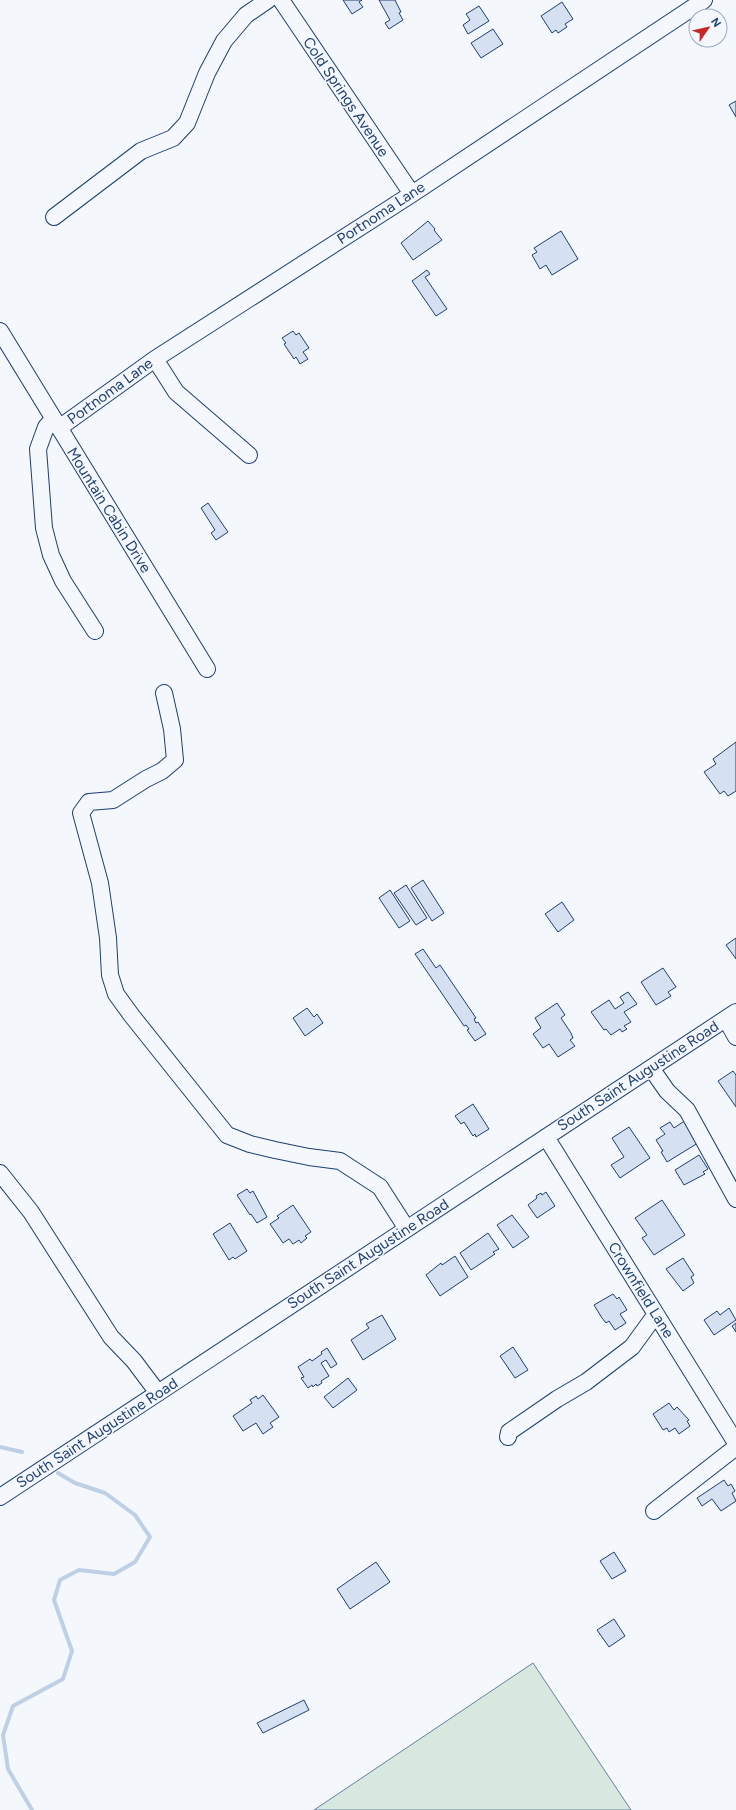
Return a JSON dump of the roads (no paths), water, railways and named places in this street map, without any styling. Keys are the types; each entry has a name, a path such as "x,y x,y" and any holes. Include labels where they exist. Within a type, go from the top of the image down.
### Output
{"street":[{"path":"54,218 141,151 173,138 187,123 206,73 224,41 246,14 268,0"},
{"name":"Cold Springs Avenue","path":"281,0 412,194"},
{"name":"Portnoma Lane","path":"56,424 412,194 704,0"},
{"name":"Mountain Cabin Drive","path":"0,331 207,669"},
{"path":"155,359 176,392 248,455"},
{"path":"56,424 46,427 38,449 44,528 51,556 63,581 95,631"},
{"path":"164,694 172,729 175,760 162,771 146,779 113,800 89,802 81,813 100,883 108,938 110,975 116,994 227,1135 250,1144 275,1150 308,1157 340,1161 380,1187 407,1229"},
{"path":"731,1016 736,1037"},
{"name":"South Saint Augustine Road","path":"0,1497 731,1016"},
{"path":"650,1068 667,1091 687,1110 736,1199"},
{"name":"Crownfield Lane","path":"546,1137 736,1443"},
{"path":"0,1173 31,1212 111,1337 134,1361 158,1393"},
{"path":"508,1437 509,1432 557,1399 586,1382 632,1347 656,1314"},
{"path":"654,1511 736,1447"}],"waterway":[{"path":"0,1447 22,1452"},
{"path":"32,1810 8,1769 3,1735 13,1706 63,1679 72,1651 54,1600 60,1580 79,1570 114,1574 135,1562 150,1537 135,1515 105,1493 75,1483 58,1473"}]}
